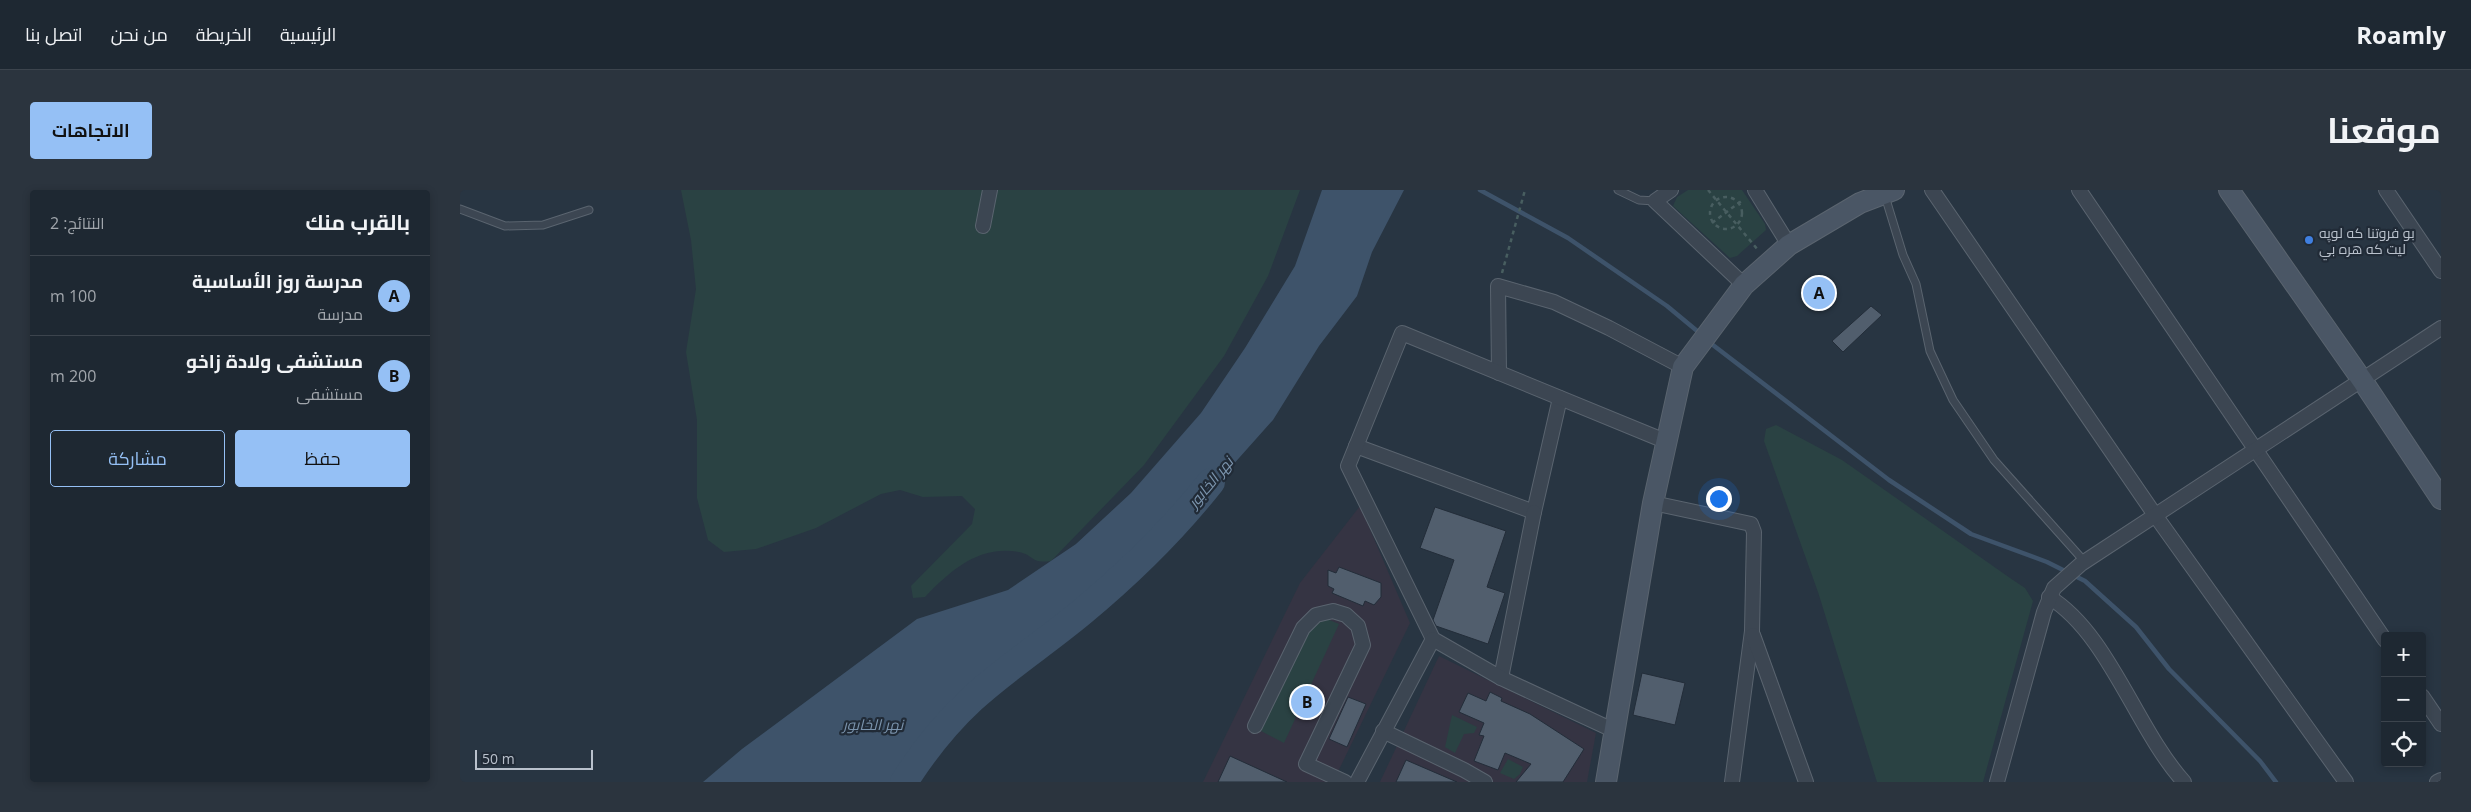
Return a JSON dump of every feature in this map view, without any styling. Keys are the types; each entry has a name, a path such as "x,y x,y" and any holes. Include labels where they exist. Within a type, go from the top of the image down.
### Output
{"street":[{"path":"983,226 990,190"},
{"path":"1671,190 1655,201 1739,290"},
{"path":"1932,190 2155,515 2346,782"},
{"path":"2079,190 2381,634"},
{"path":"2228,190 2362,380 2441,499"},
{"path":"2386,190 2441,271"},
{"path":"1752,192 1789,245"},
{"path":"1606,782 1653,503 1665,441 1683,367 1739,290 1789,245 1860,203 1890,192"},
{"path":"1499,373 1498,286 1554,302 1609,328 1683,367"},
{"path":"1997,782 2051,592 2082,563 2441,328"},
{"path":"1615,731 1502,678 1433,639 1348,466 1402,333 1665,441"},
{"path":"1502,678 1534,512 1560,398"},
{"path":"1356,446 1534,512"},
{"path":"1653,503 1751,524 1754,532 1752,631 1732,782"},
{"path":"2051,592 2083,626 2165,758 2184,782"},
{"path":"1255,726 1303,628 1316,615 1333,610 1346,615 1358,626 1363,645 1306,764 1345,782"},
{"path":"1752,631 1806,782"},
{"path":"1357,782 1433,639"},
{"path":"2426,702 2441,724"},
{"path":"1383,731 1485,782"}],"lane":[{"path":"1618,190 1639,200 1655,201"},
{"path":"1890,192 1903,256 1916,284 1930,351 1953,400 1994,460 2082,563"},
{"path":"460,209 505,226 543,225 589,210"}],"path":[{"path":"1507,257 1525,190"},
{"path":"1708,190 1768,263"},
{"path":"1712,223 1752,192"},
{"path":"1730,197 1739,203 1742,212 1736,225 1727,229 1712,223 1710,208 1715,200 1730,197"}],"shaded area":[{"path":"1360,506 1410,623 1333,782 1203,782 1300,583"},
{"path":"1439,656 1596,733 1587,782 1380,782"}],"green space":[{"path":"681,190 1300,190 1268,276 1224,356 1144,465 1051,561 1036,560 1019,552 991,552 979,556 956,569 925,597 913,598 911,586 972,524 975,509 962,496 923,497 900,490 881,494 816,528 756,549 724,552 708,540 697,498 697,420 686,352 696,289 691,240"},
{"path":"1688,190 1742,190 1765,224 1766,230 1737,256 1730,258 1673,206 1677,197"},
{"path":"1776,425 1842,460 2025,588 2033,601 1983,782 1877,782 1818,592 1764,441 1766,429"},
{"path":"1327,619 1339,624 1284,743 1261,731 1307,632 1320,620"},
{"path":"1452,715 1477,727 1474,733 1464,734 1455,753 1445,747"},
{"path":"1508,759 1523,767 1520,774 1514,779 1500,773"}],"water":[{"name":"نهر الخابور","path":"1322,190 1404,190 1372,252 1357,296 1319,346 1273,420 1231,467 1153,544 1078,603 991,680 931,743 906,782 703,782 742,749 917,619 1008,590 1076,544 1131,493 1201,413 1245,348 1295,266"}],"building":[{"path":"1871,306 1882,315 1843,352 1832,341"},
{"path":"1435,507 1506,531 1487,587 1505,593 1488,644 1436,626 1433,620 1454,560 1420,548"},
{"path":"1339,567 1381,583 1381,597 1374,605 1365,601 1363,606 1332,593 1334,589 1328,586 1328,570 1336,573"},
{"path":"1642,673 1685,683 1675,725 1633,715"},
{"path":"1490,692 1502,698 1501,701 1530,714 1584,749 1563,782 1516,782 1531,764 1505,753 1498,770 1474,761 1484,736 1479,735 1484,723 1459,712 1468,693 1486,701"},
{"path":"1348,697 1366,704 1347,747 1329,739"},
{"path":"1230,756 1287,782 1218,782"},
{"path":"1406,760 1457,782 1396,782"}],"waterway":[{"path":"1480,190 1568,238 1667,306 1702,335"},
{"path":"1709,342 1889,480 1971,534 2047,562 2085,581 2136,627 2169,669 2260,761 2276,782"},
{"name":"نهر الخابور","path":"904,782 935,739 972,699 1117,582 1166,534 1211,482"}],"place":[{"name":"بو فروتنا كه لوپه ليت كه هره بي","path":"2309,240"},
{"name":"مدرسة روز الأساسية","path":"1819,293"},
{"name":"مستشفى ولادة زاخو","path":"1307,702"}]}
